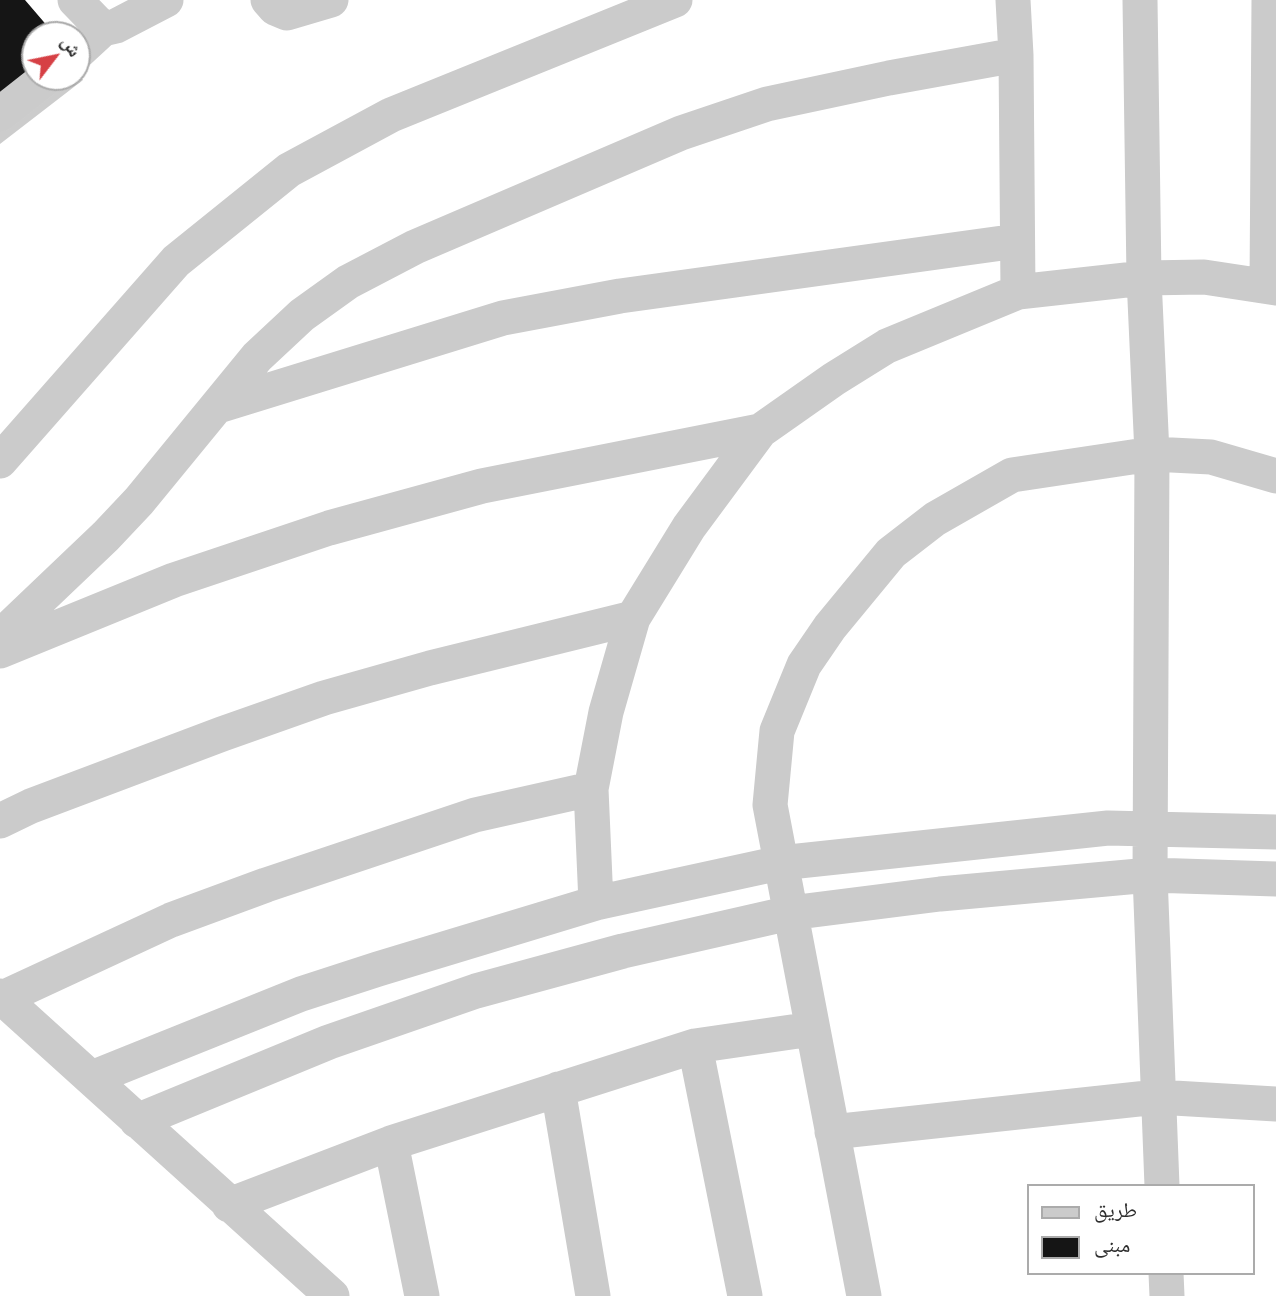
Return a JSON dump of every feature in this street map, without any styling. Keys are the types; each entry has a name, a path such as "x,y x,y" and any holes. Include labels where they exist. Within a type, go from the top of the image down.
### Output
{"street":[{"path":"75,0 103,29"},
{"path":"91,40 103,29 116,26 166,0"},
{"path":"268,0 275,8 287,13 331,0"},
{"path":"0,461 176,261 289,170 391,115 675,0"},
{"path":"1013,0 1018,292"},
{"path":"1140,0 1144,278 1152,454 1149,828 1162,1184"},
{"path":"596,903 591,789 606,712 633,618 689,527 760,431 887,346 1018,292 1144,278 1204,277 1271,287 1272,20"},
{"path":"0,637 114,527 257,357 302,315 348,282 415,247 681,133 767,104 1016,55"},
{"path":"0,114 29,91"},
{"path":"218,406 503,318 620,296 1017,241"},
{"path":"0,651 174,580 329,528 482,486 760,431"},
{"path":"864,1296 770,805 777,731 804,665 830,627 891,553 935,519 1012,475 1152,454 1211,457 1276,476"},
{"path":"0,821 31,806 209,738 324,698 430,668 633,618"},
{"path":"332,1296 1,997 171,920 266,885 475,815 591,789"},
{"path":"92,1078 301,994 596,903 780,863 1108,828 1276,832"},
{"path":"137,1121 329,1042 476,991 622,951 790,913 940,894 1150,875 1276,878"},
{"path":"229,1205 391,1143 695,1046 812,1029"},
{"path":"695,1046 745,1296"},
{"path":"558,1089 593,1296"},
{"path":"832,1132 1157,1097 1276,1104"},
{"path":"391,1143 422,1296"},
{"path":"1166,1275 1167,1296"}],"building":[{"path":"0,0 25,0 43,21 21,21 21,82 0,98"}]}
